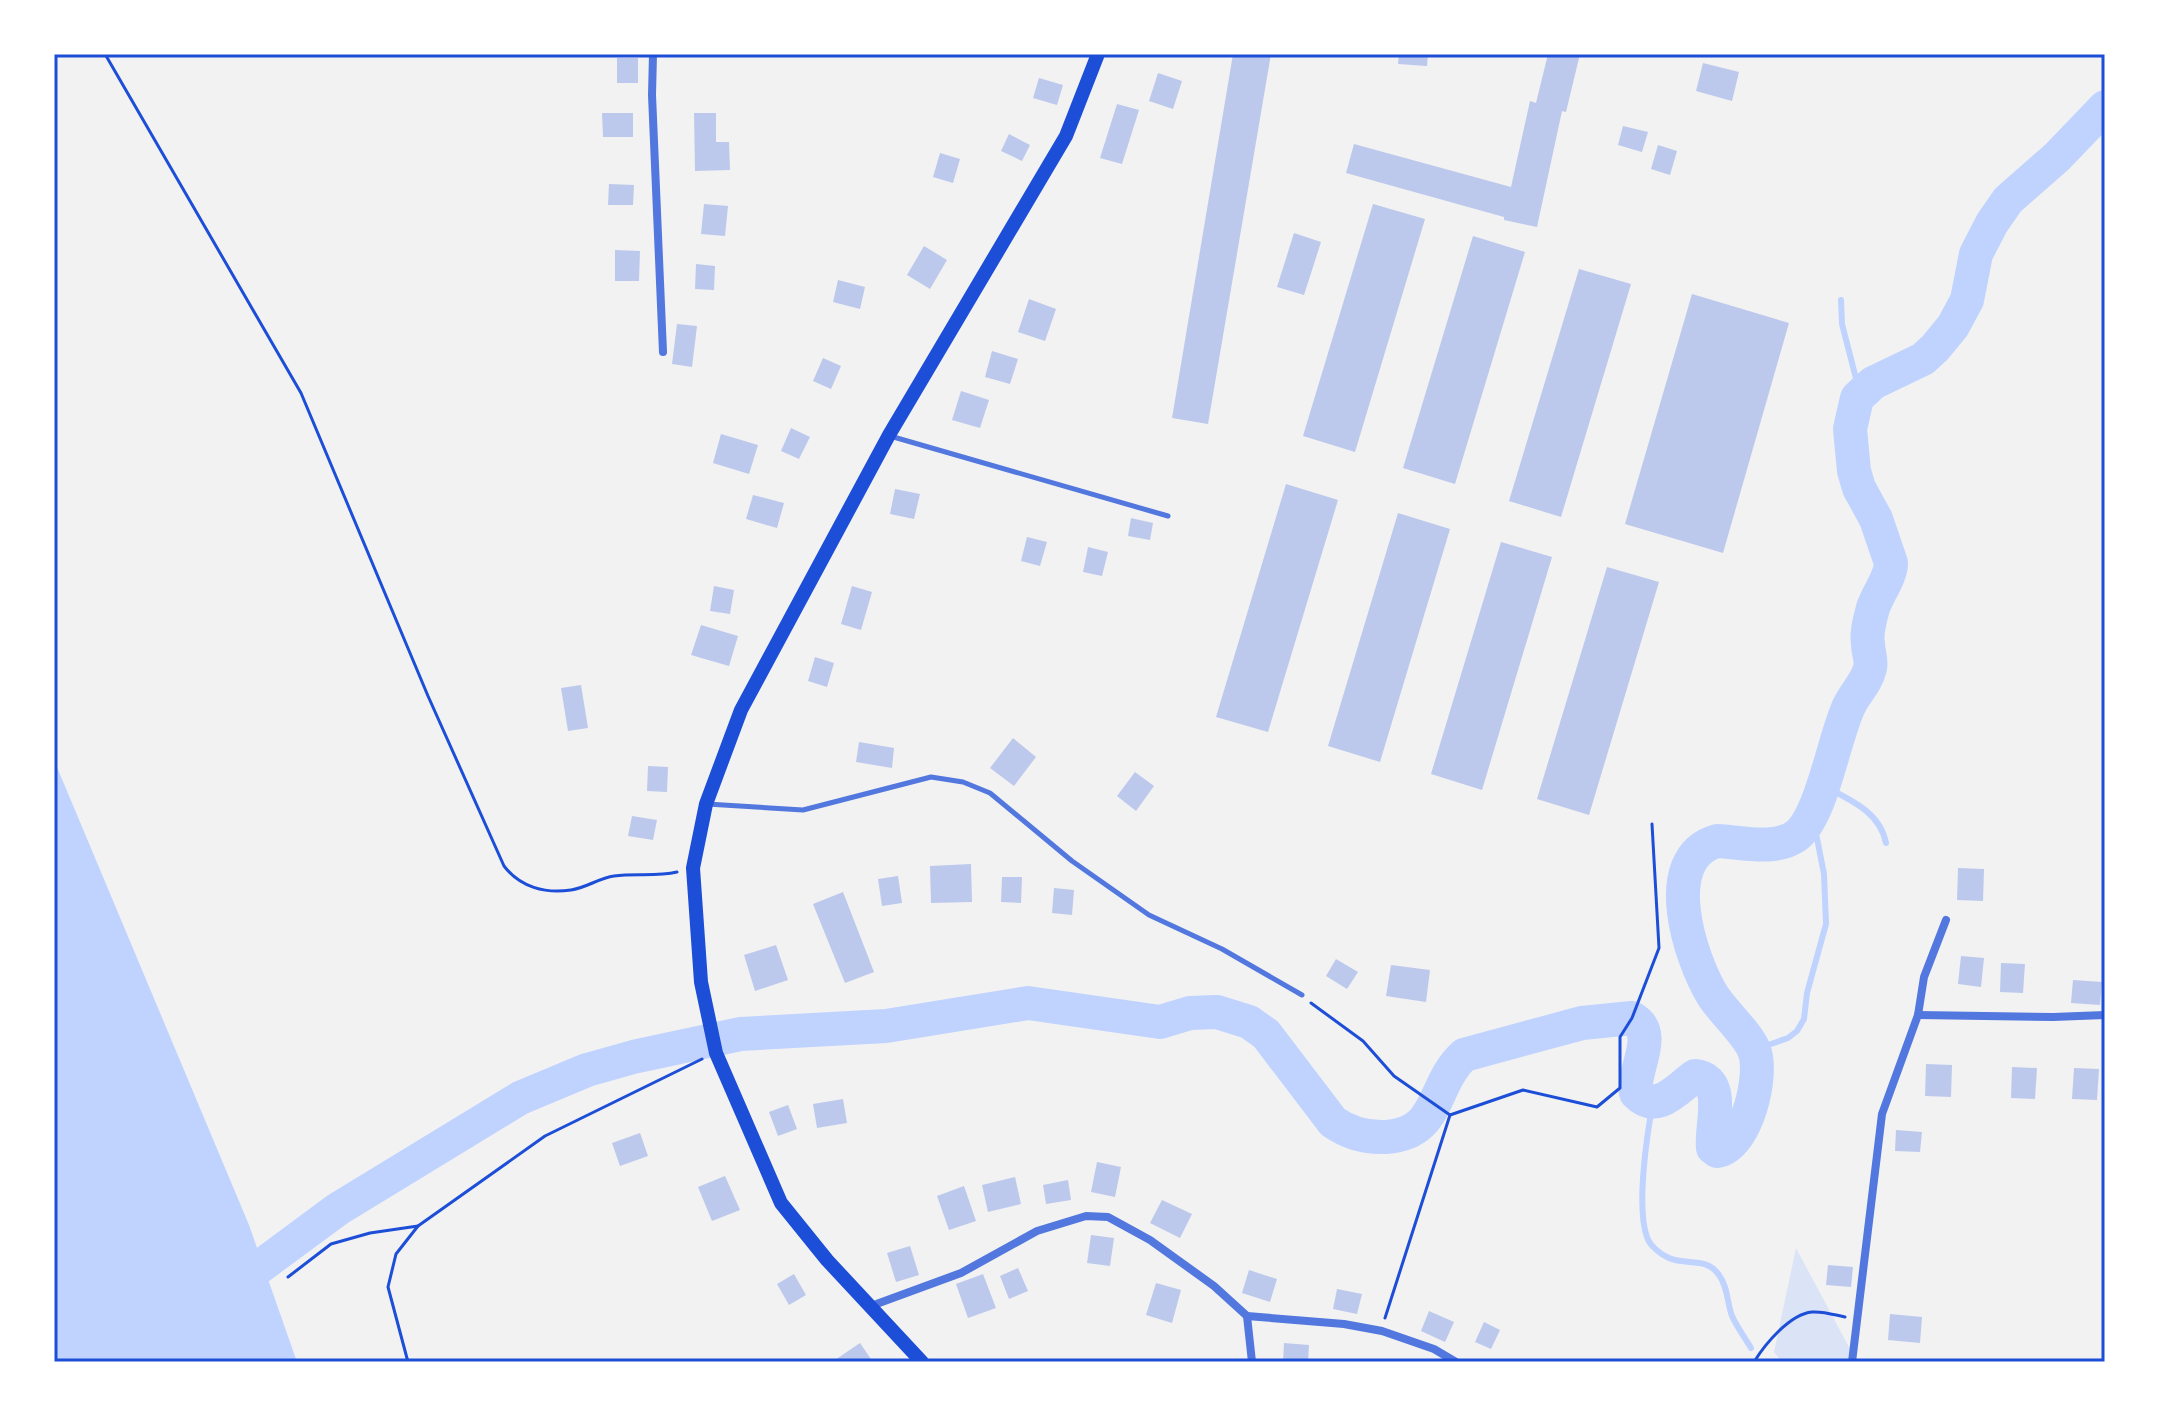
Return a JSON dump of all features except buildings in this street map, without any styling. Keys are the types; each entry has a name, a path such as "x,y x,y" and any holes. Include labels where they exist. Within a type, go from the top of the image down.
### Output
{"main road":[{"path":"922,1362 827,1260 781,1203 716,1053 705,1004 693,868 706,804 741,710 889,435 1066,136 1098,54"}],"street":[{"path":"653,54 663,352"},
{"path":"1852,1362 1882,1114 1918,1015 1924,977 1946,920"},
{"path":"1918,1015 2105,1015"},
{"path":"871,1306 961,1273 1037,1231 1086,1216 1108,1217 1150,1240 1214,1286 1247,1316 1344,1324 1382,1331 1434,1349 1456,1362"},
{"path":"1247,1316 1252,1362"}],"lane":[{"path":"889,435 1168,516"},
{"path":"706,804 803,810 931,777 963,782 990,793 1072,861 1149,915 1222,949 1302,995"}],"path":[{"path":"105,54 301,393 428,696 504,866 513,878 537,890 572,890 613,876 656,877 693,868"},
{"path":"1450,1115 1523,1090 1597,1107 1620,1088 1620,1037 1632,1018 1659,948 1652,824"},
{"path":"1302,995 1363,1041 1394,1076 1450,1115"},
{"path":"408,1362 388,1287 396,1254 418,1226 545,1136 716,1053"},
{"path":"1382,1331 1450,1115"},
{"path":"288,1277 331,1244 370,1233 418,1226"},
{"path":"1754,1362 1787,1324 1805,1313 1816,1311 1857,1319"}],"shaded area":[{"path":"1796,1248 1857,1362 1782,1362 1774,1352"}],"water":[{"path":"54,760 249,1225 297,1362 54,1362"}],"waterway":[{"path":"227,1291 338,1209 520,1098 587,1070 740,1034 886,1026 1028,1003 1160,1022 1190,1013 1217,1012 1249,1022 1266,1034 1333,1122 1358,1134 1379,1137 1404,1134 1417,1127 1426,1118 1453,1067 1464,1055 1582,1023 1632,1018 1640,1025 1645,1042 1636,1093 1644,1099 1659,1101 1695,1076 1705,1079 1714,1095 1713,1148 1717,1151 1728,1146 1745,1123 1755,1091 1757,1061 1751,1043 1713,996 1695,959 1688,935 1683,888 1688,867 1699,851 1717,841 1778,843 1796,836 1805,826 1820,795 1843,720 1868,673 1870,621 1891,563 1876,519 1859,488 1854,471 1850,429 1857,398 1873,383 1923,359 1935,348 1953,326 1967,300 1976,254 2008,200 2057,157 2105,107"},
{"path":"1841,300 1842,324 1860,394"},
{"path":"1822,785 1870,814 1883,832 1886,843"},
{"path":"1754,1050 1788,1038 1804,1019 1807,993 1826,924 1824,874 1812,813"},
{"path":"1653,1102 1642,1190 1647,1237 1650,1244 1669,1258 1702,1263 1714,1269 1724,1285 1732,1316 1751,1348"}]}
